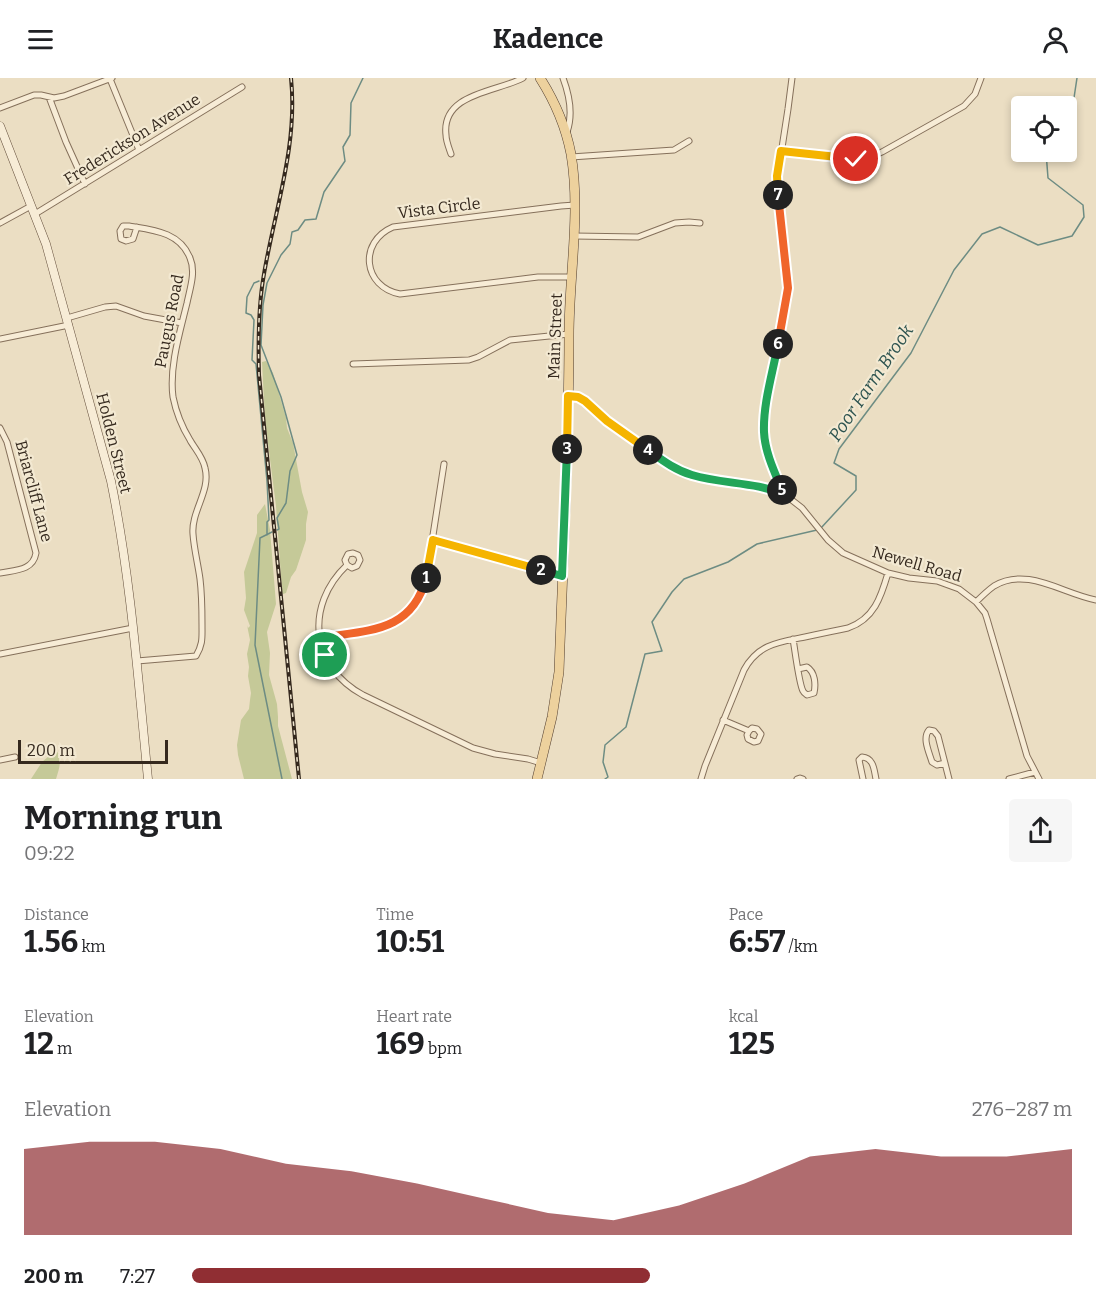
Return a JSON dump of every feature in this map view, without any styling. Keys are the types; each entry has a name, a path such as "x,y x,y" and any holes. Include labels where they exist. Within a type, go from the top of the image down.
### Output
{"main road":[{"name":"Main Street","path":"537,779 552,717 559,672 575,205 571,157 566,134 542,79"},
{"name":"Holden Street","path":"0,126 46,244 111,481 123,544 148,779"}],"street":[{"path":"0,108 34,95 54,98 64,96 111,78 140,150"},
{"path":"451,154 446,127 451,112 458,104 472,96 523,78"},
{"path":"563,78 570,116 566,134"},
{"path":"784,494 771,464 764,429 788,288 777,176 792,78"},
{"path":"781,151 856,159 874,156 957,112 975,94 981,78"},
{"name":"Frederickson Avenue","path":"0,223 33,210 85,184 242,87"},
{"path":"50,97 66,142 85,184"},
{"path":"571,157 674,150 689,141"},
{"name":"Vista Circle","path":"572,278 538,277 400,294 389,291 377,282 371,272 369,258 376,239 382,232 393,227 575,205"},
{"path":"574,236 638,237 675,223 700,223"},
{"name":"Paugus Road","path":"137,227 170,235 181,243 191,261 193,273 172,375 174,400 183,427 202,459 206,475 205,487 194,520 193,535 202,603 202,647 196,656 137,661"},
{"path":"0,339 68,321 105,307 116,306 144,316 182,323"},
{"path":"352,364 468,360 510,340 569,334"},
{"name":"Newell Road","path":"568,396 578,397 585,401 607,421 672,467 694,476 758,486 784,494 802,508 835,547 843,553 888,573 944,583 959,589 976,602 987,619 1027,756 1039,779"},
{"name":"Briarcliff Lane","path":"0,428 7,442 36,553 33,563 28,567 0,573"},
{"path":"320,638 388,626 402,618 412,608 423,589 444,464"},
{"path":"433,540 562,576"},
{"path":"347,565 332,583 322,603 319,621 320,638 325,655 335,673 354,690 473,748 528,759 541,764"},
{"path":"701,779 744,670 752,658 771,645 858,624 876,607 888,573"},
{"path":"976,602 993,587 1018,578 1032,579 1096,600"},
{"path":"0,654 133,628"},
{"path":"793,639 798,669 803,692 807,695 813,693 815,688 811,670 807,667 798,669"},
{"path":"723,720 748,730"},
{"path":"945,764 937,765 932,762 926,740 929,730 934,730 938,736 949,779"},
{"path":"0,760 15,757"},
{"path":"863,779 859,760 862,757 868,757 872,761 876,779"},
{"path":"1009,779 1035,772"},
{"path":"797,779 803,779"}],"green space":[{"path":"266,361 273,373 293,443 308,512 306,540 296,570 286,593 283,594 276,506 265,420 262,362"},
{"path":"265,504 270,530 276,604 267,632 270,653 269,675 277,704 278,726 292,779 244,779 237,745 241,720 249,709 251,693 247,654 250,640 247,625 248,628 250,626 244,610 246,598 244,572 257,533 257,515"},
{"path":"56,750 60,760 56,779 31,779 42,762"}],"waterway":[{"path":"277,530 279,529 277,518 286,503 290,471 297,455 281,397 261,345 263,305 267,283 281,255 290,244 292,232 298,230 305,220 316,219 324,192 345,161 343,147 350,135 351,103 363,78"},
{"name":"Poor Farm Brook","path":"1074,96 1077,78"},
{"name":"Poor Farm Brook","path":"821,528 856,490 856,476 834,463 839,449 911,353 954,270 982,234 1000,227 1038,245 1072,236 1084,217 1083,205 1048,178 1047,162"},
{"path":"259,281 254,283 247,297 246,313 254,320 252,360 256,364 267,481 269,520 267,535"},
{"name":"Poor Farm Brook","path":"605,779 608,777 603,762 605,745 626,727 645,654 662,651 652,622 672,592 684,579 728,562 757,544 817,530"},
{"path":"272,532 260,538 255,645 282,779"}],"railway":[{"path":"291,78 291,128 288,152 262,286 259,375 299,779"}],"route":[{"path":"325,655 320,638 388,626 407,614 423,589 433,540 562,576 568,396 583,399 600,416 672,467 694,476 758,486 784,494 771,464 764,429 788,288 777,184 781,151 856,159"}]}
